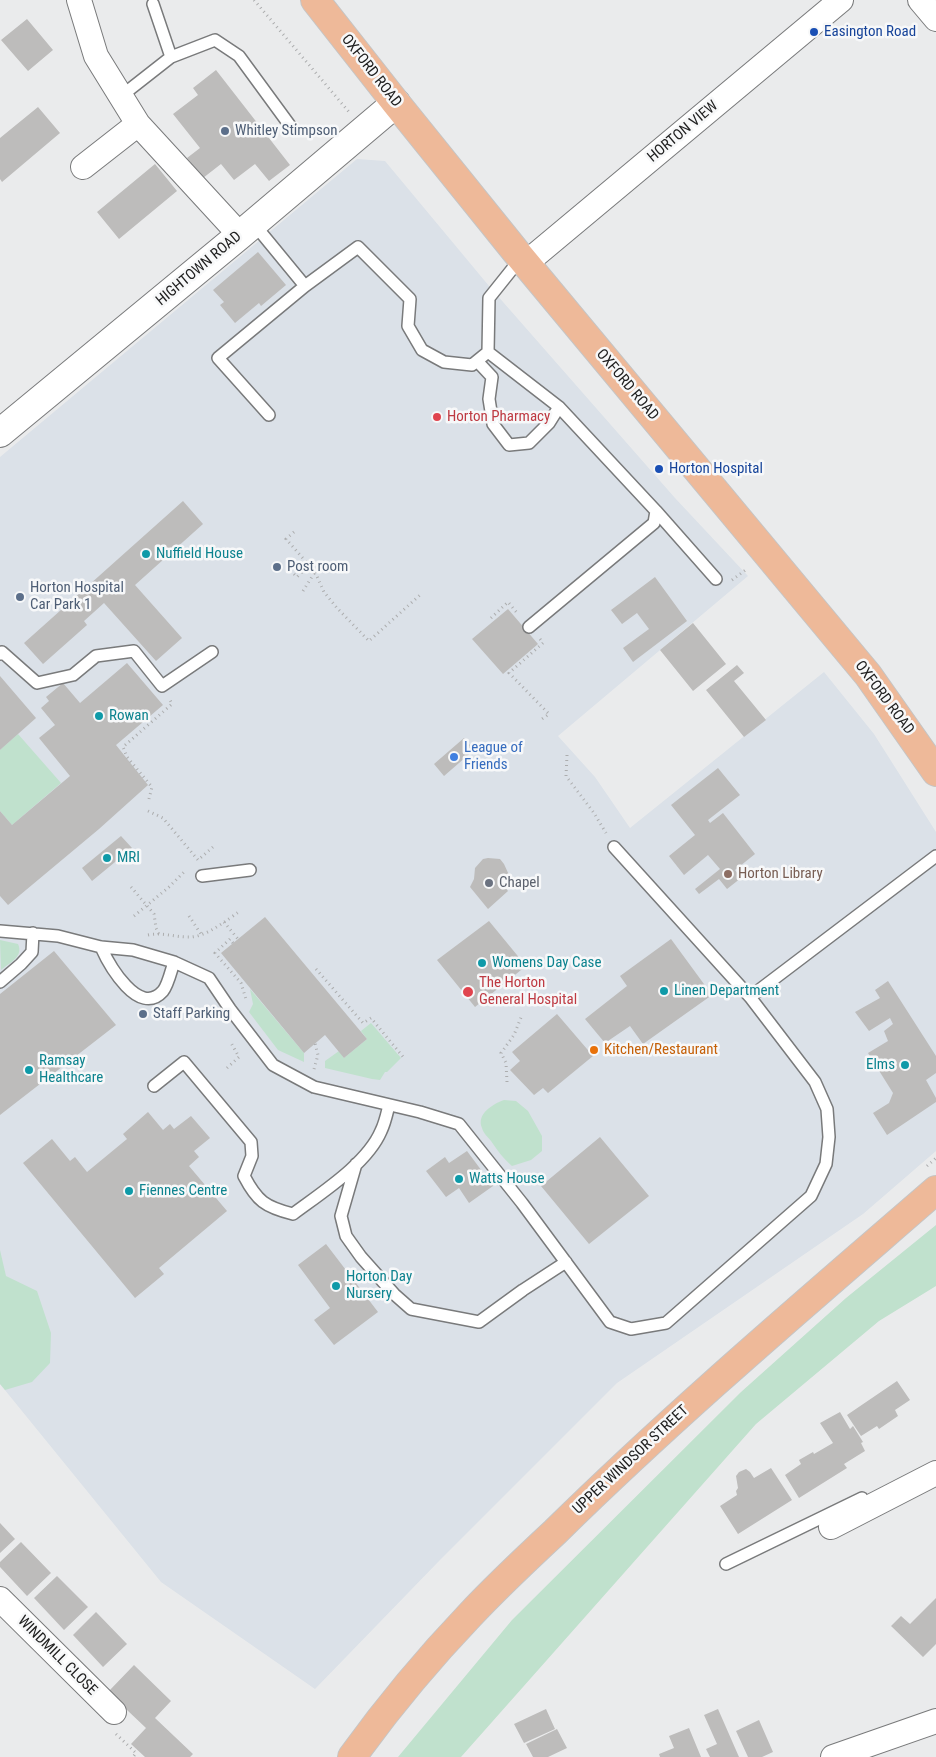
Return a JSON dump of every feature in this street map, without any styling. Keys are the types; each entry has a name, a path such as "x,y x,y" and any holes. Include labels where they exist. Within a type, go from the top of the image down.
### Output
{"main road":[{"name":"OXFORD ROAD","path":"315,0 524,260 868,675 936,772"},
{"name":"UPPER WINDSOR STREET","path":"352,1757 414,1676 470,1614 603,1484 736,1362 936,1190"}],"street":[{"path":"79,0 96,56 138,124 247,229"},
{"name":"HORTON VIEW","path":"524,260 841,0"},
{"path":"920,0 936,18"},
{"name":"HIGHTOWN ROAD","path":"0,433 396,103"},
{"path":"83,167 138,124"},
{"path":"832,1527 936,1473"},
{"name":"WINDMILL CLOSE","path":"0,1599 114,1712"},
{"path":"834,1757 936,1721"}],"lane":[{"path":"153,4 170,56"},
{"path":"120,97 170,56 215,40 239,56 291,126"},
{"path":"247,229 305,286"},
{"path":"269,415 218,358 305,286 358,246 410,299 408,326 422,350 444,362 472,365 488,352 489,298 524,260"},
{"path":"488,352 559,407 656,511 716,579"},
{"path":"477,361 492,377 489,399 493,424 509,445 529,443 548,423 559,407"},
{"path":"529,627 654,524 656,511"},
{"path":"0,654 2,652 36,683 74,675 96,656 134,651 162,686 212,652"},
{"path":"0,931 58,936 101,947 133,950 174,962 209,978 274,1065 314,1087 420,1112 459,1124 522,1203 610,1322 631,1329 666,1323 811,1196 826,1164 829,1137 826,1109 815,1082 750,997 614,846"},
{"path":"750,997 936,856"},
{"path":"202,876 250,870"},
{"path":"0,982 32,952 33,933"},
{"path":"101,947 107,960 129,990 139,998 150,999 163,991 174,962"},
{"path":"154,1086 184,1062 251,1142 252,1156 244,1176 253,1193 273,1208 293,1214 328,1189 366,1155 381,1132 389,1105"},
{"path":"356,1164 341,1216 346,1236 361,1257 394,1294 411,1309 479,1322 566,1262"},
{"path":"726,1564 936,1462"}],"path":[{"path":"254,0 364,130"},
{"path":"294,532 286,539 315,572 324,592 337,608 370,641 420,595"},
{"path":"716,579 726,584 768,554"},
{"path":"294,574 297,577 309,565"},
{"path":"303,592 315,572"},
{"path":"491,618 508,602 543,643 510,673 549,714 542,719"},
{"path":"149,800 152,787 127,757 123,747 172,704 162,686"},
{"path":"567,755 566,776 594,813 614,846"},
{"path":"148,812 163,818 198,860"},
{"path":"134,916 213,847"},
{"path":"131,888 154,914 159,934"},
{"path":"148,935 159,934 190,938 224,922 240,911"},
{"path":"190,916 201,934"},
{"path":"224,922 238,939"},
{"path":"233,943 230,939 215,953 241,983 247,1003"},
{"path":"316,969 363,1023 371,1018 404,1058"},
{"path":"507,1082 506,1063 502,1053 514,1035 522,1015"},
{"path":"314,1071 318,1055 315,1043"}],"shaded area":[{"name":"The Horton General Hospital","path":"357,159 385,161 489,286 675,498 748,576 558,736 595,777 630,828 824,672 874,734 936,832 936,1151 863,1214 617,1383 440,1560 315,1689 161,1582 0,1384 0,457"}],"green space":[{"path":"18,734 61,783 12,825 0,811 0,750"},
{"path":"0,940 18,944 19,949 15,959 1,970"},
{"path":"250,989 304,1053 304,1062 278,1050 249,1012 253,1004"},
{"path":"371,1023 401,1058 385,1072 380,1080 325,1068 325,1061 339,1051 344,1058 367,1039 361,1031"},
{"path":"504,1100 516,1101 528,1111 542,1136 542,1151 531,1160 512,1166 484,1133 481,1123 481,1118 487,1110"},
{"path":"936,1225 936,1286 879,1321 756,1424 461,1757 398,1757 512,1620 741,1392 846,1298"},
{"path":"0,1250 6,1276 37,1291 51,1333 50,1363 32,1382 5,1390 0,1384"}],"building":[{"path":"27,19 53,50 28,71 1,40"},
{"name":"Whitley Stimpson","path":"216,70 290,165 269,181 255,164 234,180 221,164 203,178 187,158 200,148 173,114 198,95 193,88"},
{"path":"38,107 60,133 2,182 0,179 0,138"},
{"path":"155,164 177,191 119,239 97,212"},
{"path":"258,252 286,285 261,306 259,303 235,323 220,305 224,302 213,290"},
{"name":"Nuffield House","path":"183,501 203,524 135,585 182,638 156,661 104,603 84,621 87,625 43,664 24,643"},
{"path":"655,577 687,621 633,662 623,648 649,629 637,613 622,624 611,610"},
{"path":"508,609 538,644 503,674 472,639"},
{"path":"693,623 726,664 693,691 660,650"},
{"path":"127,663 163,705 116,745 148,785 99,829 8,905 0,896 0,811 12,825 70,776 39,738 55,725 41,708 49,701 46,697 63,683 80,703"},
{"path":"737,665 744,673 734,681 766,720 744,737 706,690"},
{"path":"0,676 36,718 0,750"},
{"name":"League of Friends","path":"464,738 474,750 444,776 434,764"},
{"path":"718,768 740,795 708,820 710,823 723,813 755,854 735,870 741,878 727,889 719,879 699,894 695,889 720,869 708,855 684,875 669,856 695,835 671,805"},
{"name":"MRI","path":"121,836 132,848 92,881 82,868"},
{"name":"Chapel","path":"483,859 500,859 509,875 504,886 508,891 488,909 470,887 474,879 475,868"},
{"path":"265,917 367,1039 344,1058 325,1035 304,1053 221,953"},
{"name":"Womens Day Case","path":"489,921 526,966 475,1007 437,960"},
{"name":"Linen Department","path":"671,939 712,995 643,1044 630,1026 605,1043 585,1019 627,986 620,976"},
{"name":"Ramsay Healthcare","path":"54,951 116,1025 0,1115 0,994"},
{"name":"Elms","path":"888,981 936,1056 936,1073 926,1080 936,1098 936,1102 887,1135 873,1113 889,1103 893,1093 868,1053 888,1041 884,1031 893,1024 890,1018 869,1031 855,1012 880,998 875,990"},
{"path":"557,1014 593,1056 548,1093 543,1088 534,1095 510,1070 520,1061 512,1052"},
{"name":"Fiennes Centre","path":"148,1112 163,1130 170,1124 174,1129 191,1116 210,1138 194,1151 199,1157 189,1166 227,1211 159,1268 164,1274 135,1298 23,1163 52,1139 70,1161 75,1157 87,1172 127,1139 123,1134"},
{"path":"600,1137 649,1196 589,1244 541,1186"},
{"name":"Watts House","path":"467,1151 493,1186 469,1203 459,1188 446,1197 426,1171 445,1157 449,1163"},
{"name":"Horton Day Nursery","path":"326,1244 378,1312 334,1345 314,1320 330,1308 298,1265"},
{"path":"897,1381 910,1400 895,1410 898,1416 879,1429 877,1426 861,1436 847,1415"},
{"path":"840,1412 850,1429 853,1426 863,1442 861,1443 865,1451 844,1464 847,1468 799,1498 785,1475 801,1464 799,1460 833,1443 820,1423"},
{"path":"771,1468 792,1500 738,1534 720,1506 737,1495 736,1476 739,1472 746,1469 754,1478"},
{"path":"0,1523 15,1539 0,1553"},
{"path":"21,1542 51,1573 27,1596 0,1567 0,1562"},
{"path":"57,1576 88,1607 64,1630 34,1598"},
{"path":"936,1598 936,1644 923,1657 891,1626 901,1616 910,1624"},
{"path":"96,1612 127,1644 103,1667 73,1635"},
{"path":"134,1665 171,1701 155,1718 193,1754 190,1757 145,1757 131,1744 146,1728 108,1692"},
{"path":"546,1709 555,1729 524,1743 514,1724"},
{"path":"718,1709 739,1757 710,1757 706,1749 717,1744 704,1715"},
{"path":"759,1720 773,1752 762,1757 748,1757 736,1731"},
{"path":"689,1728 701,1757 660,1757 659,1754 674,1748 669,1736"},
{"path":"557,1729 567,1748 548,1757 533,1757 526,1744"}],"place":[{"name":"Easington Road","path":"814,32"},
{"name":"Whitley Stimpson","path":"225,131"},
{"name":"Horton Pharmacy","path":"437,417"},
{"name":"Horton Hospital","path":"659,469"},
{"name":"Nuffield House","path":"146,554"},
{"name":"Post room","path":"277,567"},
{"name":"Horton Hospital Car Park 1","path":"20,597"},
{"name":"Rowan","path":"99,716"},
{"name":"League of Friends","path":"454,757"},
{"name":"MRI","path":"107,858"},
{"name":"Horton Library","path":"728,874"},
{"name":"Chapel","path":"489,883"},
{"name":"Womens Day Case","path":"482,963"},
{"name":"Linen Department","path":"664,991"},
{"name":"The Horton General Hospital","path":"468,992"},
{"name":"Staff Parking","path":"143,1014"},
{"name":"Kitchen/Restaurant","path":"594,1050"},
{"name":"Elms","path":"905,1065"},
{"name":"Ramsay Healthcare","path":"29,1070"},
{"name":"Watts House","path":"459,1179"},
{"name":"Fiennes Centre","path":"129,1191"},
{"name":"Horton Day Nursery","path":"336,1286"}]}
